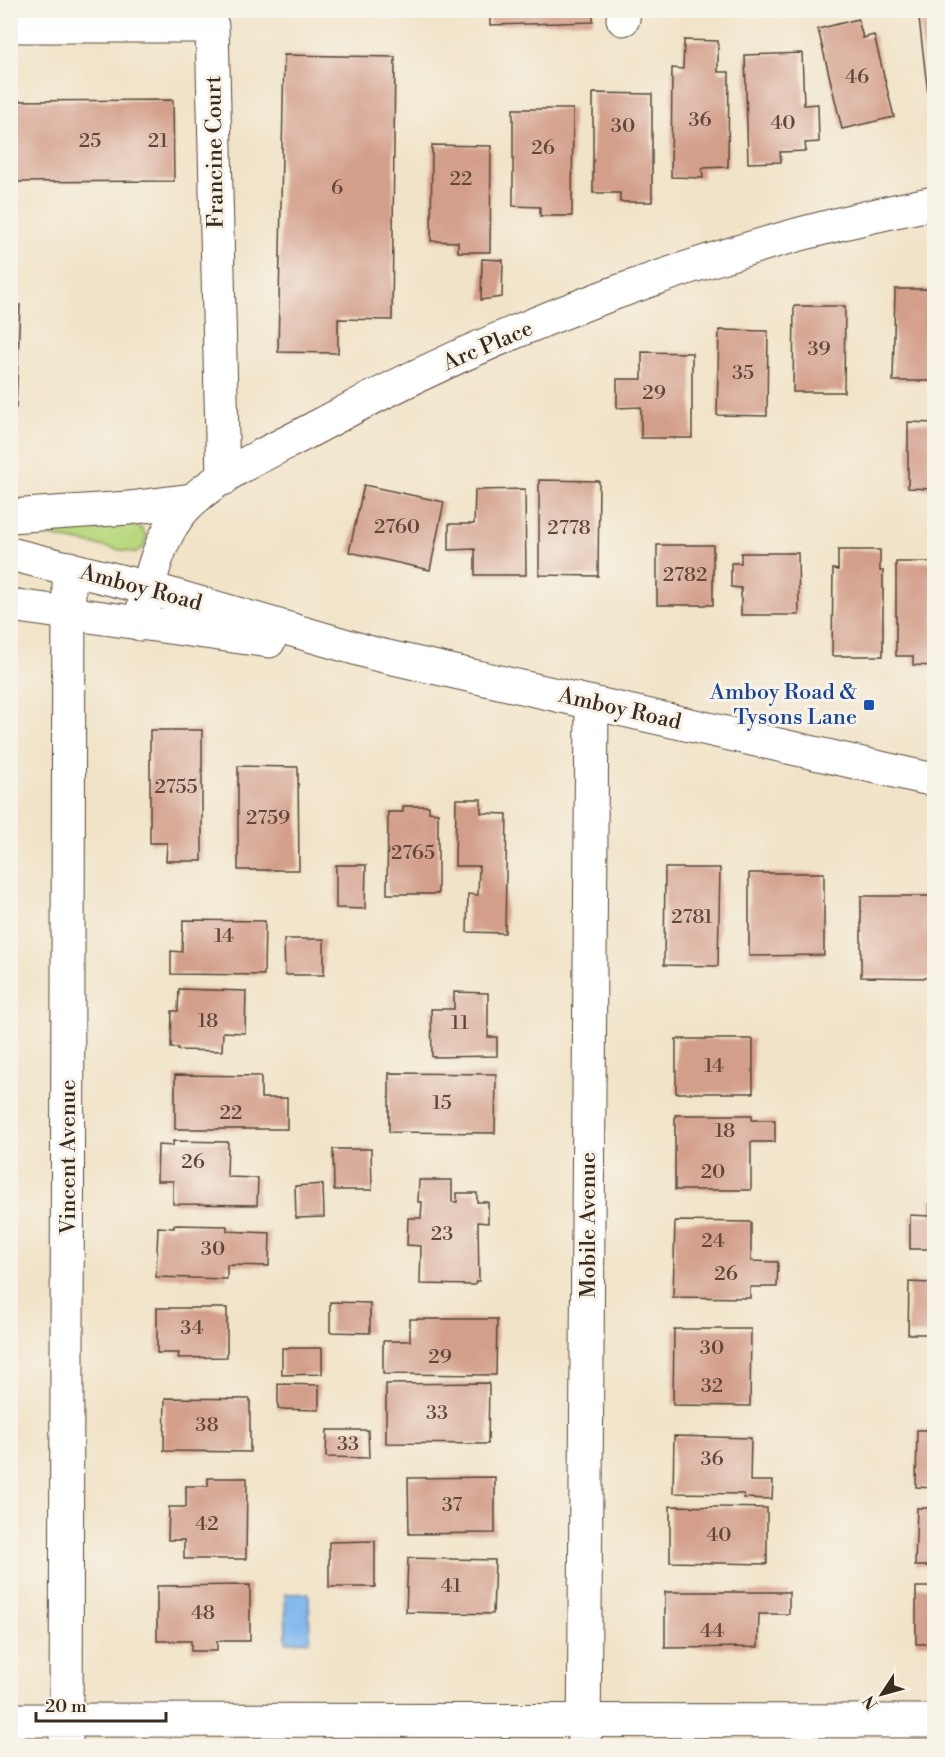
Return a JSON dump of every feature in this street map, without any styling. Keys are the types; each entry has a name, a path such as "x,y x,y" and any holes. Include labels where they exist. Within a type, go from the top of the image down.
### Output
{"street":[{"name":"Francine Court","path":"10,26 212,26 223,479"},
{"name":"Arc Place","path":"141,624 158,553 192,500 223,479 357,405 486,345 635,286 783,239 934,203"},
{"path":"10,516 129,508 192,500"},
{"name":"Amboy Road","path":"10,554 148,588 375,654 934,780"},
{"name":"Vincent Avenue","path":"66,1734 69,568"},
{"name":"Amboy Road","path":"10,605 68,615 375,654"},
{"name":"Mobile Avenue","path":"584,1735 592,703"},
{"path":"10,1720 66,1734 584,1735 934,1721"}],"green space":[{"path":"127,524 141,528 146,534 145,545 136,553 44,535 36,529"}],"water":[{"path":"309,1593 310,1641 286,1642 285,1594"}],"building":[{"path":"490,10 593,10 593,22 490,25"},
{"path":"918,10 934,10 934,94 928,95"},
{"path":"858,19 863,38 874,35 894,117 842,129 818,29"},
{"path":"684,40 718,41 718,72 729,72 728,167 702,168 703,178 671,177 672,68 683,69"},
{"path":"802,53 804,105 818,104 819,142 805,143 806,151 780,152 781,162 748,163 745,55"},
{"path":"284,55 395,57 392,320 338,319 338,353 278,352"},
{"path":"593,93 652,94 652,202 620,202 620,193 593,193"},
{"path":"173,100 174,181 10,182 10,101"},
{"path":"513,109 573,109 572,216 540,216 540,207 513,206"},
{"path":"432,145 491,146 490,252 458,252 458,242 431,241"},
{"path":"482,259 503,260 502,297 481,300"},
{"path":"895,289 934,289 934,381 893,381"},
{"path":"10,304 20,305 16,408 10,408"},
{"path":"794,306 845,306 844,392 793,392"},
{"path":"719,330 768,331 767,416 717,415"},
{"path":"642,352 692,353 692,438 641,438 641,407 617,408 617,379 642,379"},
{"path":"908,422 934,423 934,489 908,488"},
{"path":"539,480 599,481 598,576 539,575"},
{"path":"364,485 444,502 430,570 349,552"},
{"path":"525,489 526,575 475,575 475,549 449,550 449,524 474,524 475,490"},
{"path":"657,545 713,545 713,605 657,605"},
{"path":"838,550 880,550 880,571 883,571 883,656 832,656 833,569 838,570"},
{"path":"741,553 798,553 799,615 741,615 741,588 731,587 731,563 741,563"},
{"path":"896,562 934,562 934,666 913,665 913,656 896,656"},
{"path":"150,730 202,730 202,861 166,861 167,843 150,843"},
{"path":"238,766 298,767 299,870 238,870"},
{"path":"456,799 481,799 481,813 507,814 505,933 467,932 468,894 478,895 479,866 455,866"},
{"path":"403,806 429,806 429,812 438,813 438,894 387,894 388,812 403,812"},
{"path":"336,865 366,865 365,909 336,908"},
{"path":"665,868 720,868 718,966 664,965"},
{"path":"749,873 824,873 824,955 749,956"},
{"path":"861,896 931,896 930,978 861,977"},
{"path":"183,920 265,921 264,975 171,974 171,951 182,952"},
{"path":"284,939 324,939 324,975 285,975"},
{"path":"179,989 246,991 245,1033 223,1032 222,1051 171,1048 172,1011 178,1011"},
{"path":"454,992 488,993 488,1037 497,1037 497,1056 432,1057 431,1009 454,1009"},
{"path":"676,1039 753,1039 753,1093 676,1093"},
{"path":"389,1073 496,1074 495,1133 389,1132"},
{"path":"175,1075 261,1076 261,1098 287,1098 287,1129 175,1129"},
{"path":"675,1115 752,1115 752,1120 775,1120 775,1142 751,1142 751,1190 675,1190"},
{"path":"173,1141 228,1142 227,1177 258,1178 257,1205 173,1204 173,1181 157,1181 158,1145 173,1146"},
{"path":"333,1149 371,1149 372,1190 334,1190"},
{"path":"419,1180 452,1180 452,1202 457,1202 457,1193 477,1193 477,1202 488,1202 488,1223 478,1222 479,1281 476,1281 475,1285 420,1284 421,1246 407,1245 408,1218 421,1218 422,1202 418,1202"},
{"path":"323,1184 324,1217 296,1218 295,1186"},
{"path":"930,1199 934,1199 934,1257 930,1257 930,1249 910,1249 910,1215 930,1216"},
{"path":"675,1221 751,1222 751,1261 778,1262 777,1287 750,1287 750,1298 673,1297"},
{"path":"174,1225 227,1226 227,1231 270,1233 269,1266 227,1265 227,1279 156,1277 158,1227 174,1228"},
{"path":"931,1277 934,1277 934,1334 908,1334 909,1282 930,1283"},
{"path":"330,1302 370,1303 370,1333 330,1332"},
{"path":"157,1308 227,1308 227,1357 178,1358 179,1353 157,1353"},
{"path":"410,1319 497,1319 496,1375 383,1374 383,1341 410,1341"},
{"path":"674,1329 751,1329 750,1406 673,1405"},
{"path":"282,1348 322,1348 322,1374 282,1375"},
{"path":"931,1358 934,1358 934,1414 930,1414"},
{"path":"489,1383 488,1444 386,1443 386,1384"},
{"path":"278,1384 319,1385 319,1410 278,1409"},
{"path":"165,1398 250,1399 250,1452 164,1451"},
{"path":"327,1430 368,1430 369,1458 326,1457"},
{"path":"917,1430 934,1430 934,1488 916,1487"},
{"path":"674,1436 751,1438 750,1481 773,1481 772,1499 744,1498 744,1494 673,1493"},
{"path":"495,1477 495,1533 409,1534 408,1478"},
{"path":"208,1478 247,1478 246,1559 184,1559 184,1540 168,1540 169,1507 186,1507 186,1486 208,1486"},
{"path":"670,1506 767,1508 767,1564 670,1562"},
{"path":"917,1508 934,1508 934,1566 915,1566"},
{"path":"375,1541 375,1587 329,1587 329,1542"},
{"path":"408,1558 495,1560 493,1614 406,1612"},
{"path":"250,1585 250,1641 217,1641 217,1651 191,1651 191,1641 157,1641 157,1586"},
{"path":"916,1587 934,1587 934,1644 916,1644"},
{"path":"665,1592 789,1592 789,1614 759,1614 758,1647 665,1648"}],"place":[{"name":"Amboy Road & Tysons Lane","path":"869,705"}]}
